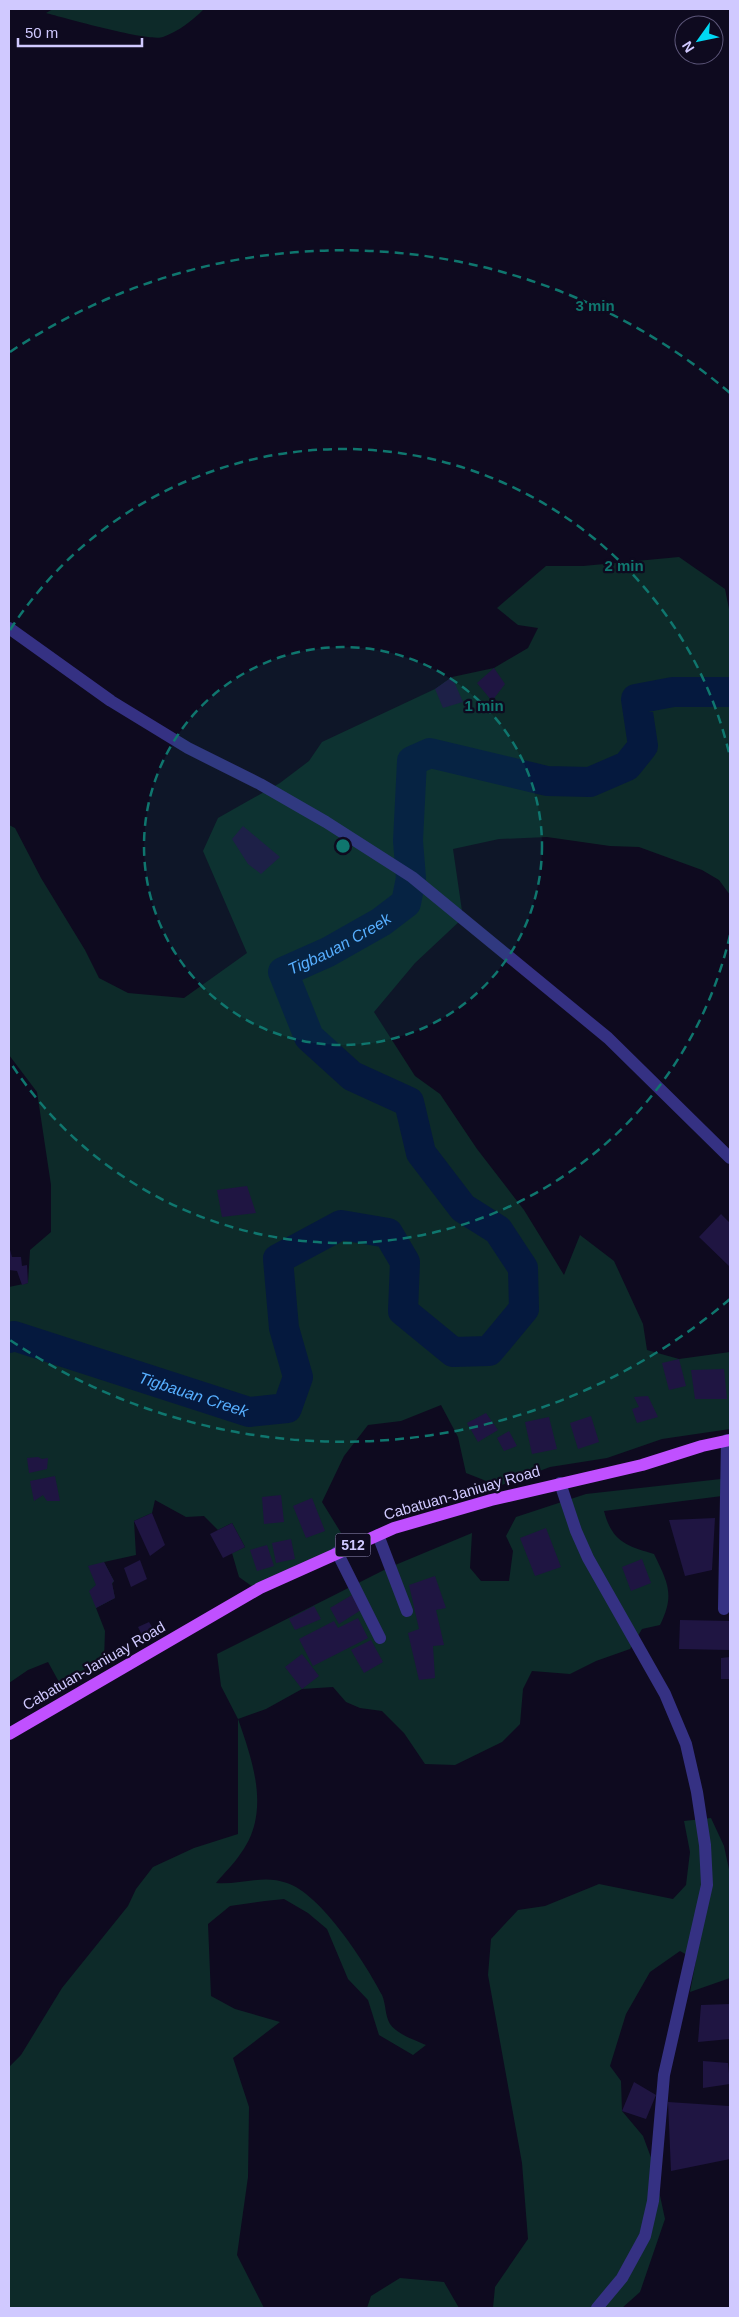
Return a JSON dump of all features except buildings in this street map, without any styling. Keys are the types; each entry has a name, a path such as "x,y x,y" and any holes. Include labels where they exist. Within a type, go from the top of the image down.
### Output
{"main road":[{"name":"Cabatuan-Janiuay Road","path":"9,1734 260,1588 394,1528 491,1500 642,1465 728,1440"}],"street":[{"path":"9,628 112,701 188,748 260,784 326,822 412,877 608,1038 730,1158"},
{"path":"724,1608 728,1440"},
{"path":"560,1483 576,1531 588,1558 665,1694 686,1744 697,1792 705,1845 707,1885 664,2075 653,2201 645,2236 622,2278 597,2308"},
{"path":"378,1535 407,1611"},
{"path":"337,1552 380,1638"}],"green space":[{"path":"53,9 204,9 180,29 169,35 155,38 106,29 46,13"},
{"path":"679,557 725,589 730,614 730,895 719,880 702,870 639,847 610,846 547,837 499,839 453,849 463,918 415,963 374,1012 415,1076 440,1094 477,1149 524,1210 564,1275 580,1235 614,1261 643,1324 647,1350 679,1359 730,1352 730,1429 662,1439 607,1458 550,1467 499,1486 466,1473 458,1437 441,1405 401,1421 368,1425 344,1456 322,1502 351,1549 253,1587 239,1577 232,1553 245,1547 232,1523 218,1530 204,1516 186,1517 155,1500 152,1513 134,1521 136,1555 104,1562 114,1581 112,1584 115,1598 96,1608 105,1631 104,1660 59,1682 48,1662 28,1670 9,1683 9,1287 28,1283 30,1250 51,1232 51,1185 37,1092 9,1055 9,825 15,828 41,878 85,950 99,978 128,993 184,998 247,953 203,851 218,818 280,783 309,761 322,742 435,689 452,677 494,668 528,648 538,628 518,625 497,608 546,566 583,566"},
{"path":"730,1478 730,1495 604,1511 611,1530 616,1536 628,1545 654,1554 668,1589 665,1615 660,1625 642,1629 630,1649 596,1661 570,1674 532,1671 523,1689 520,1724 502,1742 455,1765 425,1764 404,1733 382,1711 360,1708 346,1702 333,1687 302,1689 266,1709 238,1719 221,1686 217,1654 388,1568 472,1533 470,1568 481,1581 509,1581 513,1551 506,1536 516,1517 586,1494"},
{"path":"238,1719 249,1752 256,1787 255,1821 250,1837 241,1853 216,1883 269,1879 287,1883 300,1890 328,1915 354,1949 382,1995 387,2017 393,2028 426,2045 413,2055 379,2035 368,2000 348,1979 327,1929 308,1913 284,1899 230,1906 208,1924 211,1996 235,2009 280,2022 233,2058 249,2107 248,2177 237,2255 264,2308 9,2308 9,2067 21,2055 62,1988 128,1906 136,1889 153,1867 194,1848 238,1834"},
{"path":"711,1818 724,1846 730,1874 730,1978 690,1992 696,1960 680,1951 650,1972 626,2014 610,2066 621,2081 622,2111 643,2136 653,2163 665,2219 640,2292 622,2308 493,2308 495,2287 528,2239 522,2163 488,1975 491,1939 518,1910 545,1906 599,1884 673,1899 686,1885 690,1852 684,1821"},
{"path":"400,2278 444,2282 459,2308 367,2308 371,2296"}],"waterway":[{"name":"Tigbauan Creek","path":"9,1338 14,1336 249,1412 287,1408 298,1377 284,1328 278,1259 341,1225 388,1233 405,1262 403,1311 453,1352 489,1351 524,1309 523,1268 498,1230 463,1208 421,1153 409,1102 352,1076 309,1037 283,972 328,952 381,922 406,903 411,878 408,841 412,761 430,753 547,781 590,782 627,766 643,746 636,699 673,692 730,692"}]}
